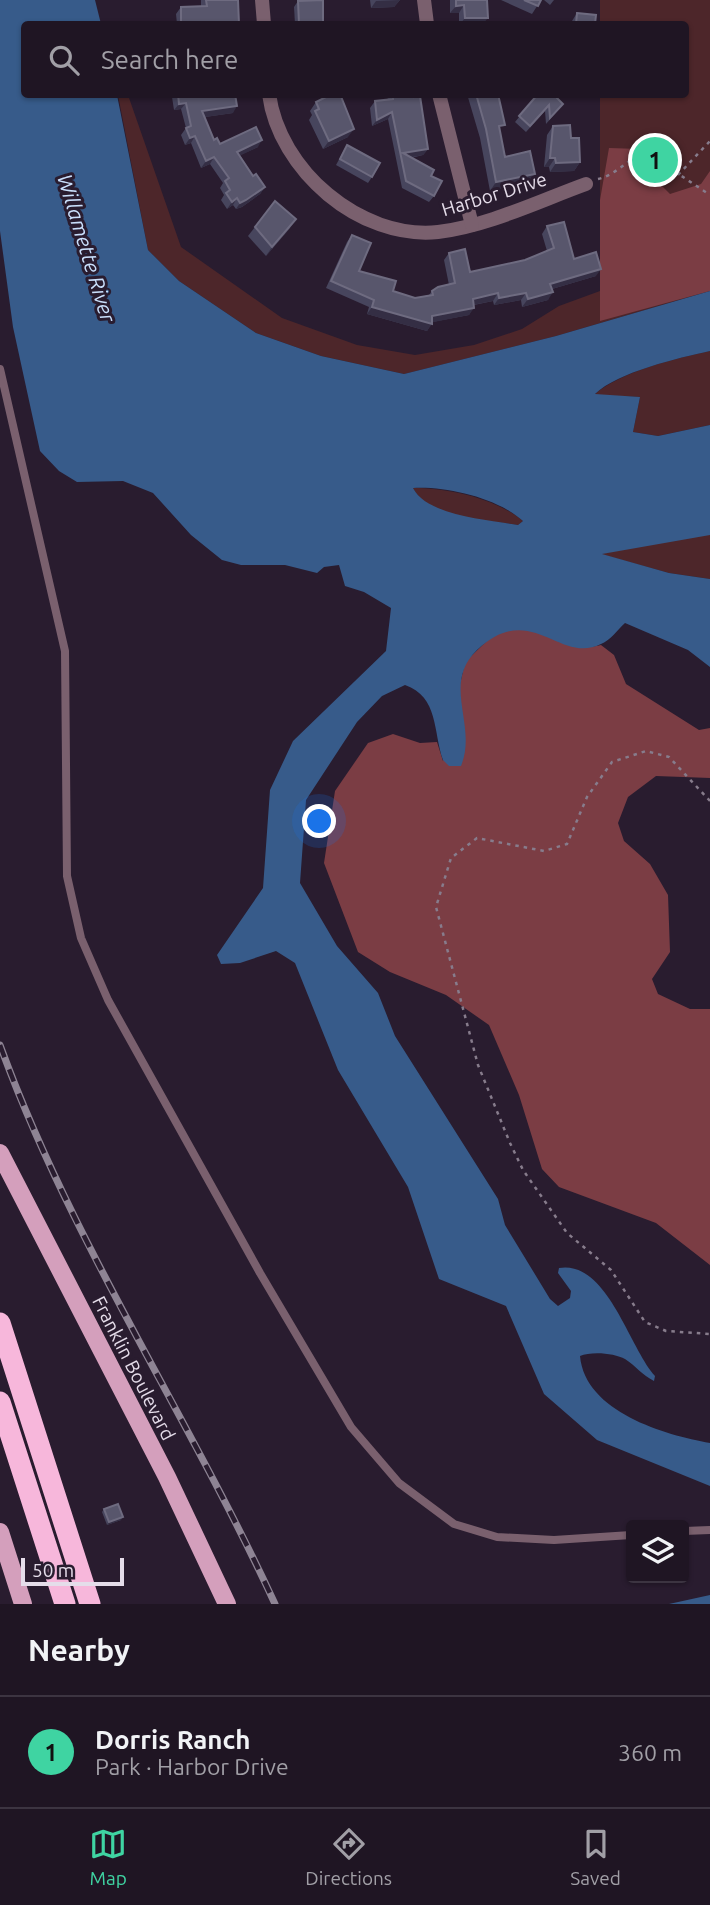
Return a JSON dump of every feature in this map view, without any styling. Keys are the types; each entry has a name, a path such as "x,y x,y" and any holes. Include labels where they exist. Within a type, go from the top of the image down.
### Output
{"highway":[{"path":"0,1323 90,1604"},
{"path":"0,1402 65,1604"}],"main road":[{"name":"Franklin Boulevard","path":"0,1153 167,1477 227,1604"},
{"path":"0,1532 23,1604"}],"street":[{"path":"262,0 264,21"},
{"path":"424,0 427,21"},
{"name":"Harbor Drive","path":"270,98 282,138 300,166 327,194 360,215 396,228 436,232 472,225 586,184"},
{"path":"440,98 472,225"}],"lane":[{"path":"0,369 65,651 67,876 81,938 108,1000 260,1273 351,1427 399,1483 454,1524 497,1537 554,1540 626,1535"},
{"path":"689,1531 710,1530"}],"path":[{"path":"678,175 710,141"},
{"path":"586,184 614,173 648,150 653,150 678,175 710,195"},
{"path":"710,801 668,757 646,751 612,762 587,797 567,844 544,851 477,838 451,858 436,907 478,1065 523,1170 567,1233 611,1270 645,1322 666,1331 710,1335"}],"shaded area":[{"path":"600,0 710,0 710,291 556,336 404,374 321,356 256,333 179,281 148,250 119,98 129,98 181,247 282,318 357,345 415,355 474,345 522,329 559,306 600,291 600,98 689,98 689,21 600,21"},
{"path":"609,148 640,149 649,173 670,194 701,184 710,171 710,291 600,321 600,200"},
{"path":"710,351 710,425 658,436 633,432 640,397 594,395 618,379 633,373"},
{"path":"413,488 441,490 485,500 523,521 518,525 445,512 421,498"},
{"path":"710,535 710,579 669,573 600,554"},
{"path":"504,630 528,630 582,646 601,645 614,655 626,684 699,730 710,728 710,778 656,776 628,797 618,823 624,841 650,864 668,895 670,952 652,979 658,994 690,1009 710,1009 710,1265 656,1223 559,1187 542,1169 519,1095 489,1025 446,995 390,972 358,952 324,863 335,791 368,743 393,734 420,743 437,742 443,761 465,662 493,635"}],"water":[{"name":"Willamette River","path":"0,0 95,0 100,21 21,21 21,98 118,98 148,250 179,281 256,333 321,356 404,374 556,336 710,291 710,351 633,373 605,386 595,394 640,397 633,432 658,436 710,425 710,535 602,554 669,573 710,579 710,667 688,650 625,623 605,642 586,648 572,647 529,631 513,631 496,636 477,650 467,663 462,677 466,736 461,766 449,766 443,760 433,716 424,698 405,685 382,696 357,722 306,800 300,883 337,946 378,993 395,1036 498,1199 505,1225 550,1299 558,1306 570,1298 571,1291 558,1273 559,1268 576,1269 591,1277 615,1308 655,1376 654,1381 625,1359 615,1355 585,1354 580,1356 585,1375 596,1392 611,1406 650,1427 710,1443 710,1486 597,1440 544,1394 506,1306 439,1279 408,1187 338,1070 295,963 276,951 240,963 221,964 217,955 263,888 270,790 293,741 386,651 391,608 364,592 345,586 339,565 324,567 317,573 285,565 241,565 222,560 191,535 153,493 123,481 77,482 59,471 40,451 13,327 0,231","holes":["413,488 441,489 486,500 523,521 518,525 445,511 431,505"]},
{"path":"710,1595 710,1604 669,1604"}],"building":[{"path":"206,0 238,0 239,21 181,21 181,7 207,6"},
{"path":"323,0 323,21 299,21 298,1"},
{"path":"456,0 487,0 488,18 465,18 464,5 456,6"},
{"path":"524,0 541,0 538,6"},
{"path":"577,13 596,15 595,21 576,21"},
{"path":"178,98 236,98 237,106 202,111 214,140 217,138 220,144 256,127 262,140 237,152 253,176 256,174 265,187 240,203 237,198 232,202 226,193 230,190 225,181 229,178 214,157 206,161 195,136 190,138 186,128 191,126 186,103 179,104"},
{"path":"324,98 342,98 354,129 329,141 315,111 319,109 316,102"},
{"path":"420,98 428,149 403,153 434,170 431,176 442,181 434,196 406,181 392,112 377,120 375,101"},
{"path":"477,98 499,98 505,125 499,126 505,157 530,151 535,174 496,182"},
{"path":"535,98 557,98 563,104 550,118 549,105 530,126 519,116"},
{"path":"570,125 571,138 579,138 580,162 556,163 555,158 550,158 553,126"},
{"path":"347,145 380,163 372,177 340,159"},
{"path":"275,201 296,219 272,247 255,227"},
{"path":"564,222 574,259 596,252 601,269 550,284 553,292 528,299 526,293 499,298 498,293 473,299 474,308 432,316 432,324 372,307 374,300 331,281 352,235 371,243 359,271 396,281 393,291 415,298 433,295 432,291 438,287 455,283 449,253 465,249 470,272 525,260 554,248 547,226"},
{"path":"118,1504 123,1517 109,1522 104,1509"}],"railway":[{"path":"0,1045 29,1118 95,1258 205,1464 275,1604"}],"place":[{"name":"Dorris Ranch","path":"655,160"}]}
